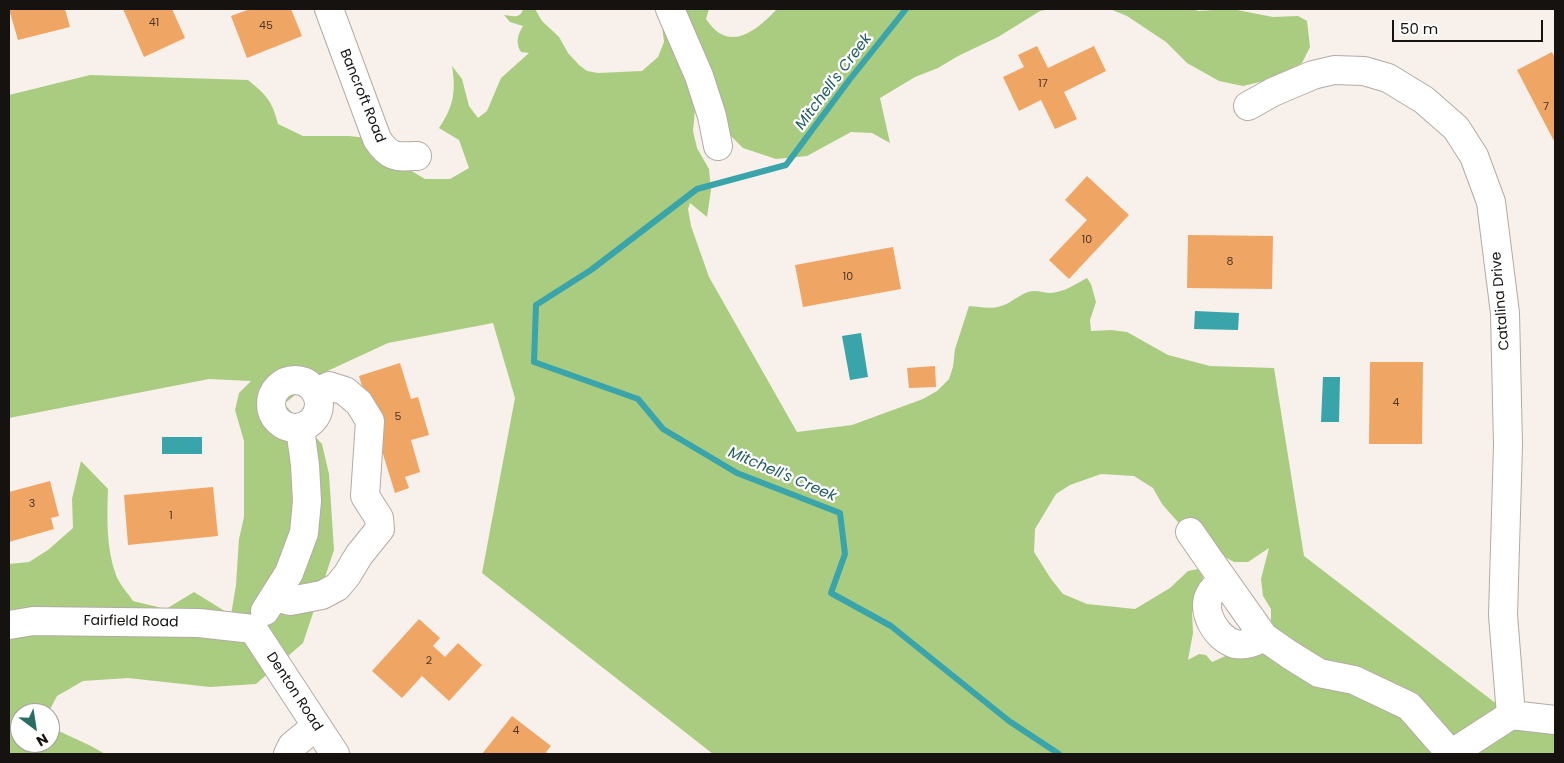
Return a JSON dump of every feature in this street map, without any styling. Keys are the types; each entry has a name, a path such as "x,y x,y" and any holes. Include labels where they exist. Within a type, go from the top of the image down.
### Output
{"street":[{"name":"Bancroft Road","path":"328,9 377,139 389,154 401,157 417,156"},
{"path":"670,9 699,76 712,116 718,146"},
{"name":"Catalina Drive","path":"1248,106 1273,92 1313,75 1334,70 1364,71 1388,78 1424,100 1456,128 1474,156 1491,202 1505,313 1508,445 1503,615 1511,715"},
{"path":"298,380 306,382 316,392 319,407 317,414 307,425 300,428 292,428 284,426 277,421 271,406 272,397 282,384 298,380"},
{"path":"274,597 290,601 322,595 337,587 347,575 358,555 380,529 379,518 365,496 370,421 359,403 345,391 329,386 316,392"},
{"path":"253,629 289,574 304,533 307,501 300,428"},
{"path":"1190,532 1264,637 1319,673 1354,680 1408,706 1451,754 1511,715 1555,720"},
{"name":"Fairfield Road","path":"9,625 32,621 199,623 253,629"},
{"name":"Denton Road","path":"253,629 335,754"},
{"path":"288,754 292,746 316,726"}],"green space":[{"path":"523,9 535,9 542,21 559,37 568,53 579,65 587,71 598,73 642,71 658,57 664,42 662,25 657,9 709,9 706,19 715,30 733,37 751,31 777,9 1050,9 1040,11 998,37 938,68 915,77 880,98 890,143 872,133 851,132 807,156 776,159 743,148 731,136 718,118 696,99 693,131 697,148 709,169 711,190 707,217 690,203 688,209 691,226 709,277 797,432 852,425 923,399 937,391 949,379 953,367 955,349 969,306 1000,307 1028,292 1048,293 1061,291 1087,278 1091,284 1096,302 1090,320 1091,331 1111,330 1127,332 1168,355 1210,366 1274,368 1304,556 1511,715 1555,720 1555,754 713,754 482,573 515,398 493,323 388,343 321,374 284,404 322,444 329,474 334,550 303,643 256,684 210,687 128,678 83,681 57,696 53,703 10,703 10,753 60,753 60,732 105,754 9,754 9,564 29,562 48,550 73,528 72,499 81,461 108,489 107,510 110,554 119,582 133,601 166,609 194,592 231,615 236,585 239,539 244,517 244,441 235,410 239,393 251,381 209,379 9,418 9,95 90,75 248,80 268,99 278,124 303,136 349,136 377,139 388,157 425,179 450,179 469,168 459,140 439,128 448,113 453,98 452,66 462,79 469,106 478,118 487,111 501,78 529,53 521,52 518,45 519,35 523,26 510,22 504,15 518,16","holes":["1101,474 1134,476 1153,488 1162,504 1184,529 1212,550 1234,562 1248,562 1269,548 1261,579 1263,596 1271,609 1271,622 1266,632 1230,654 1212,662 1206,655 1199,654 1188,660 1193,633 1192,613 1201,590 1203,577 1198,569 1188,571 1170,588 1135,609 1087,604 1063,594 1034,552 1035,529 1056,494 1070,485"]},
{"path":"1110,9 1194,9 1198,11 1232,9 1273,17 1298,16 1307,21 1310,47 1302,63 1272,79 1243,86 1219,81 1187,63 1166,42 1127,16"}],"water":[{"path":"1195,311 1239,313 1238,330 1194,329"},
{"path":"861,333 868,377 850,380 842,336"},
{"path":"1323,377 1340,377 1339,422 1321,422"},
{"path":"162,437 202,437 202,454 162,454"}],"building":[{"path":"9,9 65,9 70,27 18,40"},
{"path":"123,9 172,9 185,38 144,57"},
{"path":"250,9 291,9 302,36 247,58 231,16"},
{"path":"1037,46 1048,68 1094,46 1106,71 1064,92 1077,119 1055,129 1041,100 1019,111 1003,77 1024,67 1018,55"},
{"path":"1552,52 1555,58 1555,143 1517,70"},
{"path":"1087,176 1129,215 1069,279 1049,260 1087,220 1065,200"},
{"path":"1188,235 1273,236 1272,289 1187,288"},
{"path":"893,247 901,289 803,307 795,265"},
{"path":"1370,362 1423,362 1422,444 1369,444"},
{"path":"400,363 411,399 418,397 429,435 411,440 420,472 405,477 409,488 395,493 359,376"},
{"path":"935,366 936,387 909,388 907,368"},
{"path":"50,481 59,516 51,518 54,529 9,542 9,492"},
{"path":"213,487 218,536 128,545 124,495"},
{"path":"419,619 440,638 433,646 445,657 458,643 482,665 449,701 422,676 402,698 372,671"},
{"path":"512,716 551,746 546,752 548,754 482,754"}],"waterway":[{"name":"Mitchell's Creek","path":"906,9 850,79 786,165 697,189 591,270 536,305 534,362 638,399 663,429 737,473 840,513 845,554 831,593 891,626 1009,721 1059,754"}]}
